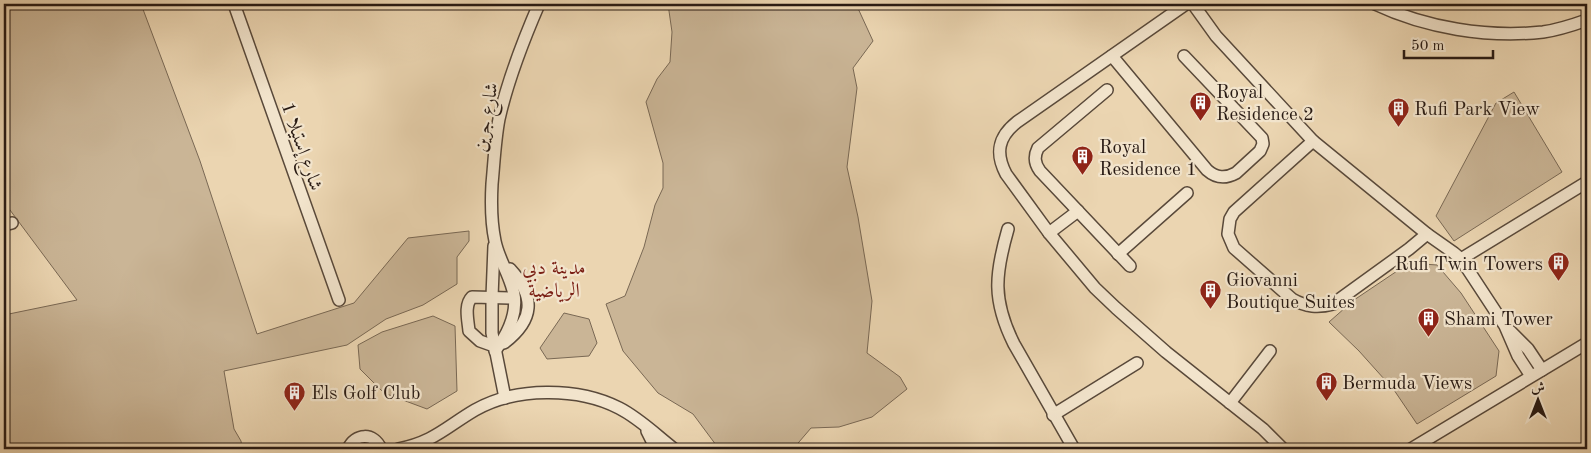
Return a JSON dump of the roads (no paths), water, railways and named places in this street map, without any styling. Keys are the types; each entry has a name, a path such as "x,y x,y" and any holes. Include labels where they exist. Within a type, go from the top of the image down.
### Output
{"street":[{"name":"شارع إستيلا 1","path":"234,4 339,300"},
{"name":"شارع جرين","path":"495,348 508,332 512,323 515,306 511,283 495,242 492,221 492,195 499,121 510,78 539,4"},
{"path":"1192,4 1216,36 1313,141 1427,234 1461,259 1505,326 1518,356 1531,376"},
{"path":"1375,4 1414,19 1441,26 1494,33 1544,31 1567,27 1587,20"},
{"path":"1181,5 1017,122 1003,136 1000,155 1002,165 1006,174 1049,233 1095,288 1155,343 1263,429 1283,449"},
{"path":"1112,56 1206,170 1216,176 1231,176 1260,151 1263,144 1262,138 1184,56"},
{"path":"1107,90 1038,148 1036,166 1130,266"},
{"path":"1313,141 1234,212 1228,226 1230,241 1234,248 1292,299 1312,307 1334,304 1427,234"},
{"path":"1461,259 1587,182"},
{"path":"1118,254 1187,194"},
{"path":"1049,233 1078,211"},
{"path":"1008,229 1000,254 997,291 1005,328 1074,449"},
{"name":"شارع جرين","path":"495,242 491,318 505,398"},
{"path":"501,260 525,290 528,311 526,319 519,331 495,348 480,341 469,331 467,304 472,297 514,298"},
{"path":"1505,326 1528,349 1542,370"},
{"path":"1411,449 1587,343"},
{"path":"1230,403 1270,351"},
{"path":"1053,415 1137,363"},
{"path":"398,449 426,442 477,409 505,398 549,393 589,397 618,408 634,417 674,449"},
{"path":"644,425 656,449"},
{"path":"348,449 355,439 361,436 368,436 379,444 381,449"}],"place":[{"name":"Royal Residence 2","path":"1200,121"},
{"name":"Rufi Park View","path":"1398,127"},
{"name":"Royal Residence 1","path":"1083,176"},
{"name":"Rufi Twin Towers","path":"1559,282"},
{"name":"Giovanni Boutique Suites","path":"1210,309"},
{"name":"Shami Tower","path":"1428,337"},
{"name":"Bermuda Views","path":"1326,401"},
{"name":"Els Golf Club","path":"295,411"}],"district":[{"name":"مدينة دبي الرياضية","path":"554,278"}]}
